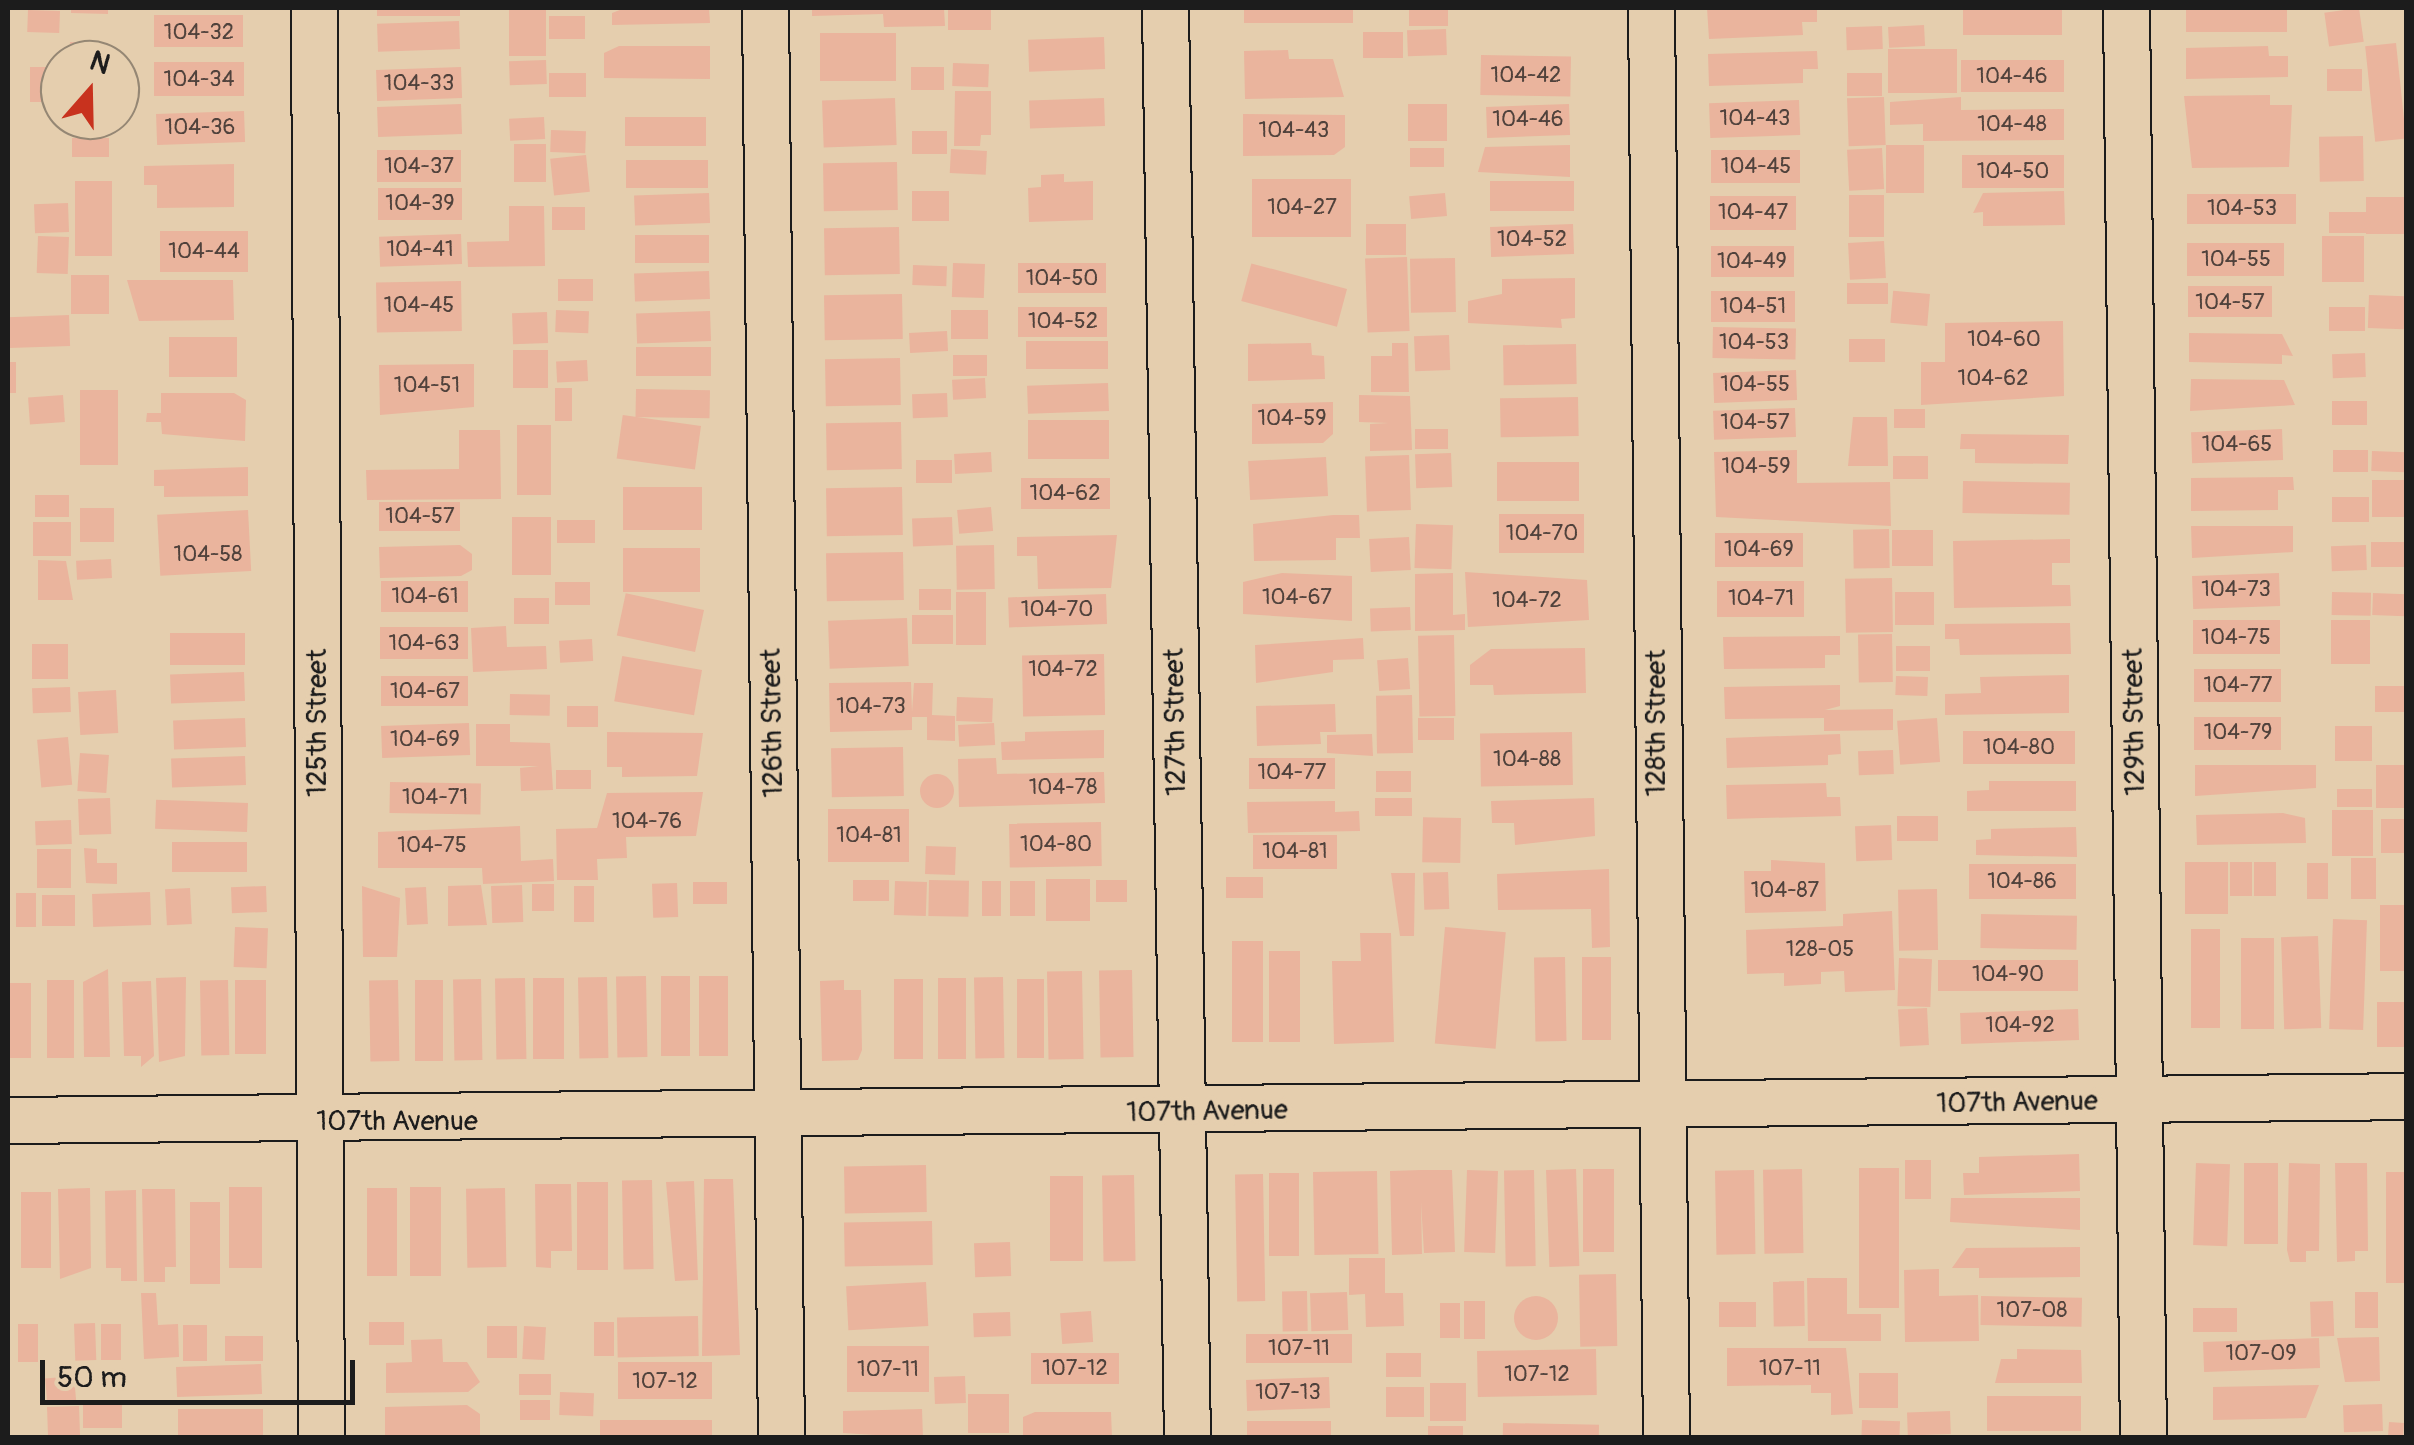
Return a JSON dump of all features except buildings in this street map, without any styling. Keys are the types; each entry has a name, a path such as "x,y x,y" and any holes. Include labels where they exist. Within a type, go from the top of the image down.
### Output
{"street":[{"name":"125th Street","path":"314,8 322,1438"},
{"name":"126th Street","path":"766,8 781,1438"},
{"name":"127th Street","path":"1165,8 1187,1438"},
{"name":"128th Street","path":"1651,8 1666,1438"},
{"name":"129th Street","path":"2126,8 2143,1438"},
{"name":"107th Avenue","path":"8,1120 777,1119 2406,1096"}]}
